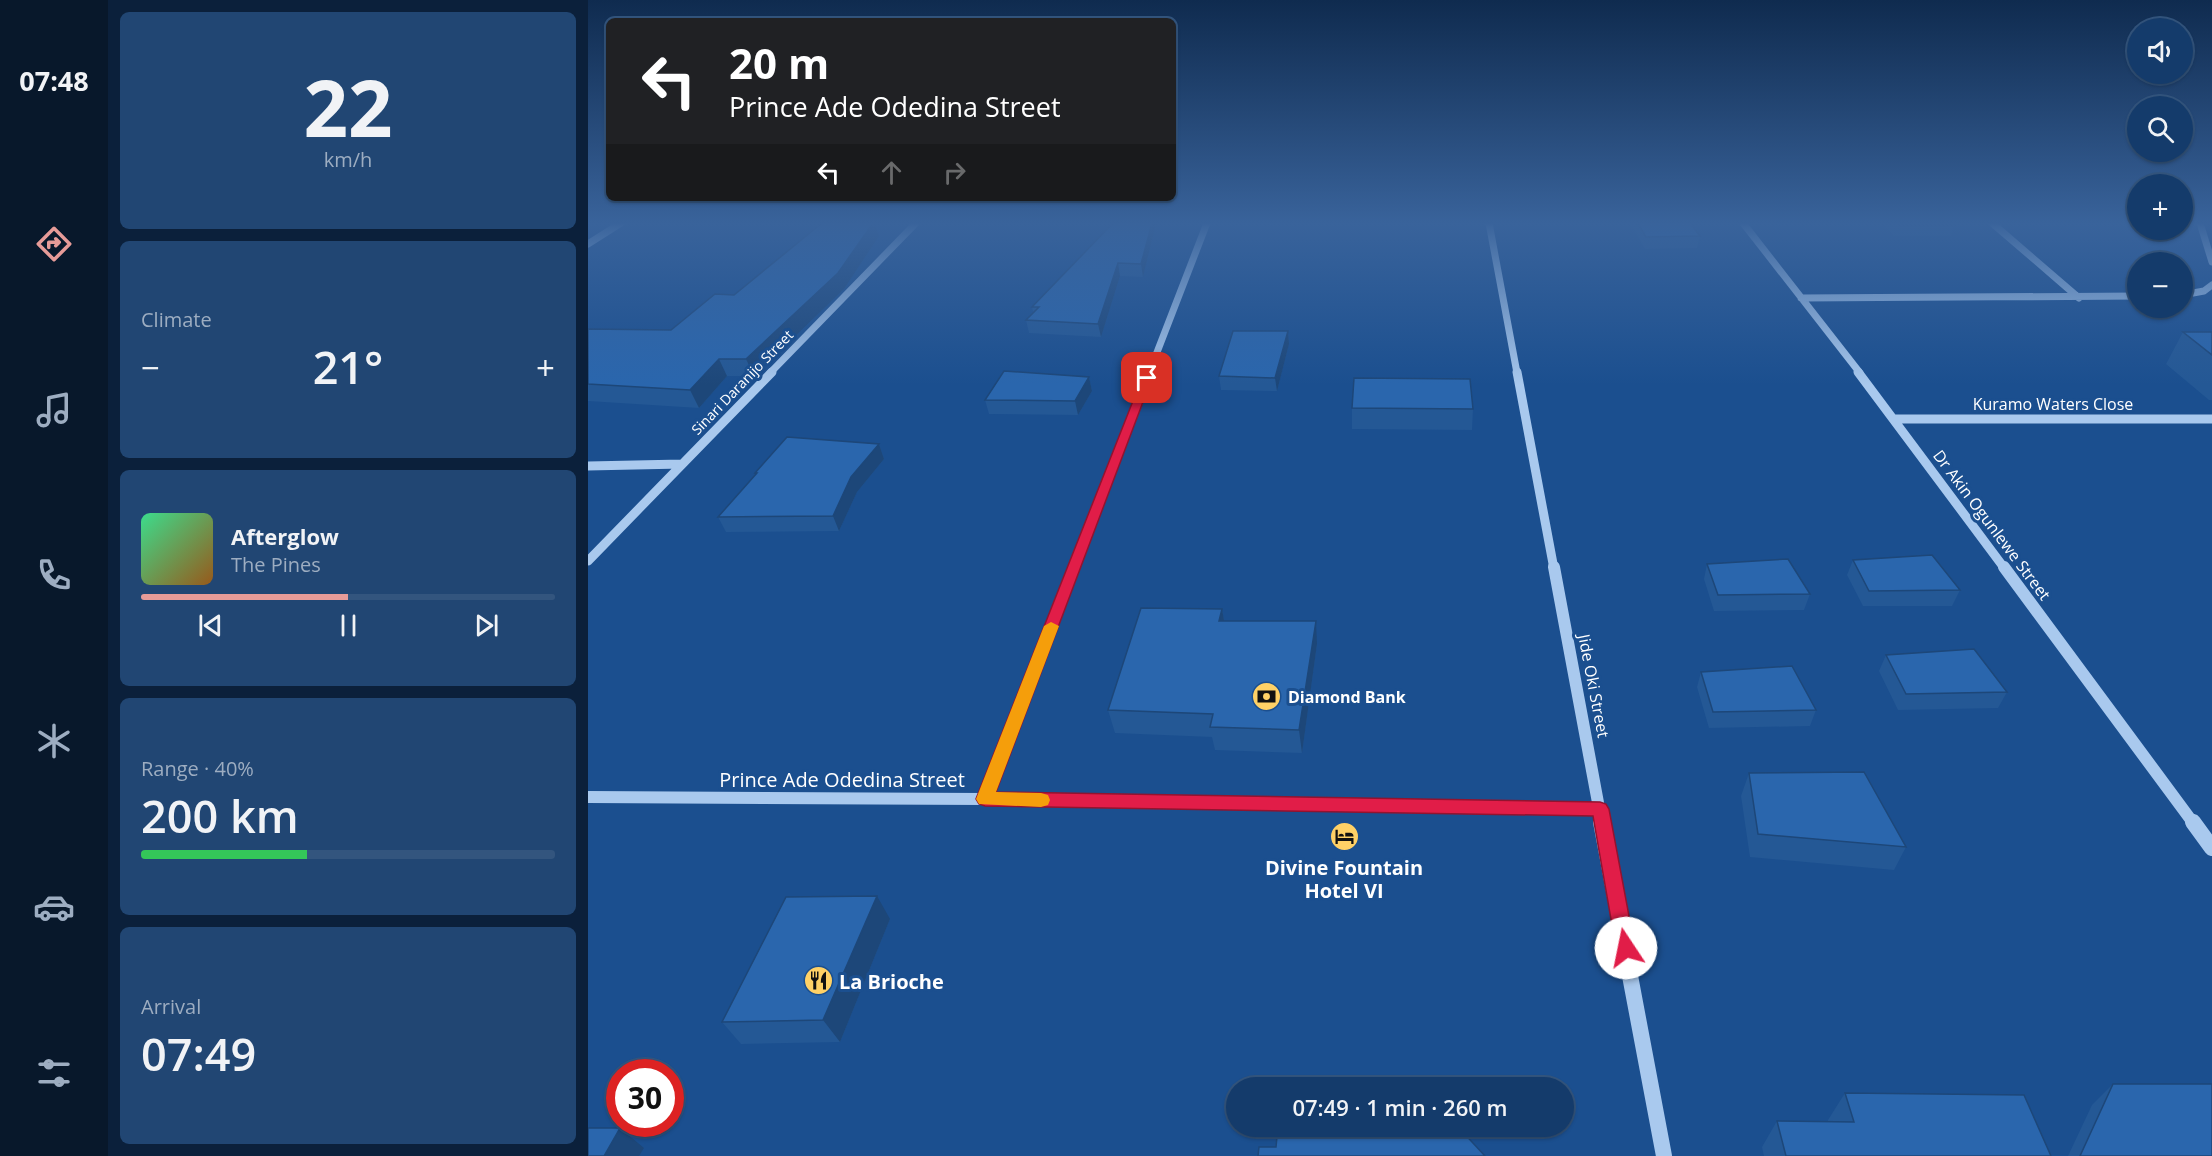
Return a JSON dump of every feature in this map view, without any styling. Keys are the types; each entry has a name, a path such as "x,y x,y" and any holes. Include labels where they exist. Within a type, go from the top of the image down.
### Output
{"street":[{"name":"Sinari Daranijo Street","path":"588,561 864,277"},
{"path":"985,799 1186,277"},
{"name":"Jide Oki Street","path":"1499,277 1664,1156"},
{"name":"Dr Akin Ogunlewe Street","path":"1785,277 1895,420 2212,848"},
{"path":"2055,277 2079,298"},
{"path":"2193,293 2204,291 2212,285"},
{"path":"1801,298 2127,296"},
{"name":"Kuramo Waters Close","path":"1895,420 2212,419"},
{"path":"588,466 682,464"},
{"name":"Prince Ade Odedina Street","path":"588,797 985,799 1600,809"}],"building":[{"path":"756,277 834,277 746,359 719,359 690,390 588,384 588,329 671,330 715,294 734,295"},
{"path":"1061,277 1113,277 1098,324 1026,320 1039,307 1032,307"},
{"path":"1233,331 1288,331 1275,378 1219,376"},
{"path":"2183,332 2212,332 2212,355"},
{"path":"1004,371 1089,377 1075,401 985,400"},
{"path":"1354,378 1470,379 1473,409 1352,408"},
{"path":"787,437 879,444 851,477 833,516 718,517 757,473 755,473"},
{"path":"1932,555 1960,590 1869,591 1853,560"},
{"path":"1788,559 1810,594 1718,595 1707,564"},
{"path":"1141,608 1222,609 1219,621 1316,621 1299,730 1210,727 1213,714 1108,710"},
{"path":"1974,649 2007,692 1906,694 1886,655"},
{"path":"1792,666 1816,710 1713,712 1701,672"},
{"path":"1864,772 1906,847 1758,834 1749,773"},
{"path":"877,896 823,1020 722,1022 786,897"},
{"path":"2113,1084 2212,1084 2212,1156 2080,1156"},
{"path":"1845,1093 2024,1095 2051,1156 1786,1156 1777,1121 1854,1122"},
{"path":"588,1128 606,1128 606,1137 615,1137 604,1156 588,1156"},
{"path":"1277,1137 1467,1137 1485,1156 1258,1156 1259,1147 1276,1147"}],"slow traffic":[{"path":"1041,800 985,799 1051,626"}],"place":[{"name":"Diamond Bank","path":"1267,697"},
{"name":"Divine Fountain Hotel VI","path":"1344,836"},
{"name":"La Brioche","path":"818,981"}],"route":[{"path":"1147,378 985,799 1600,809 1626,948"}]}
